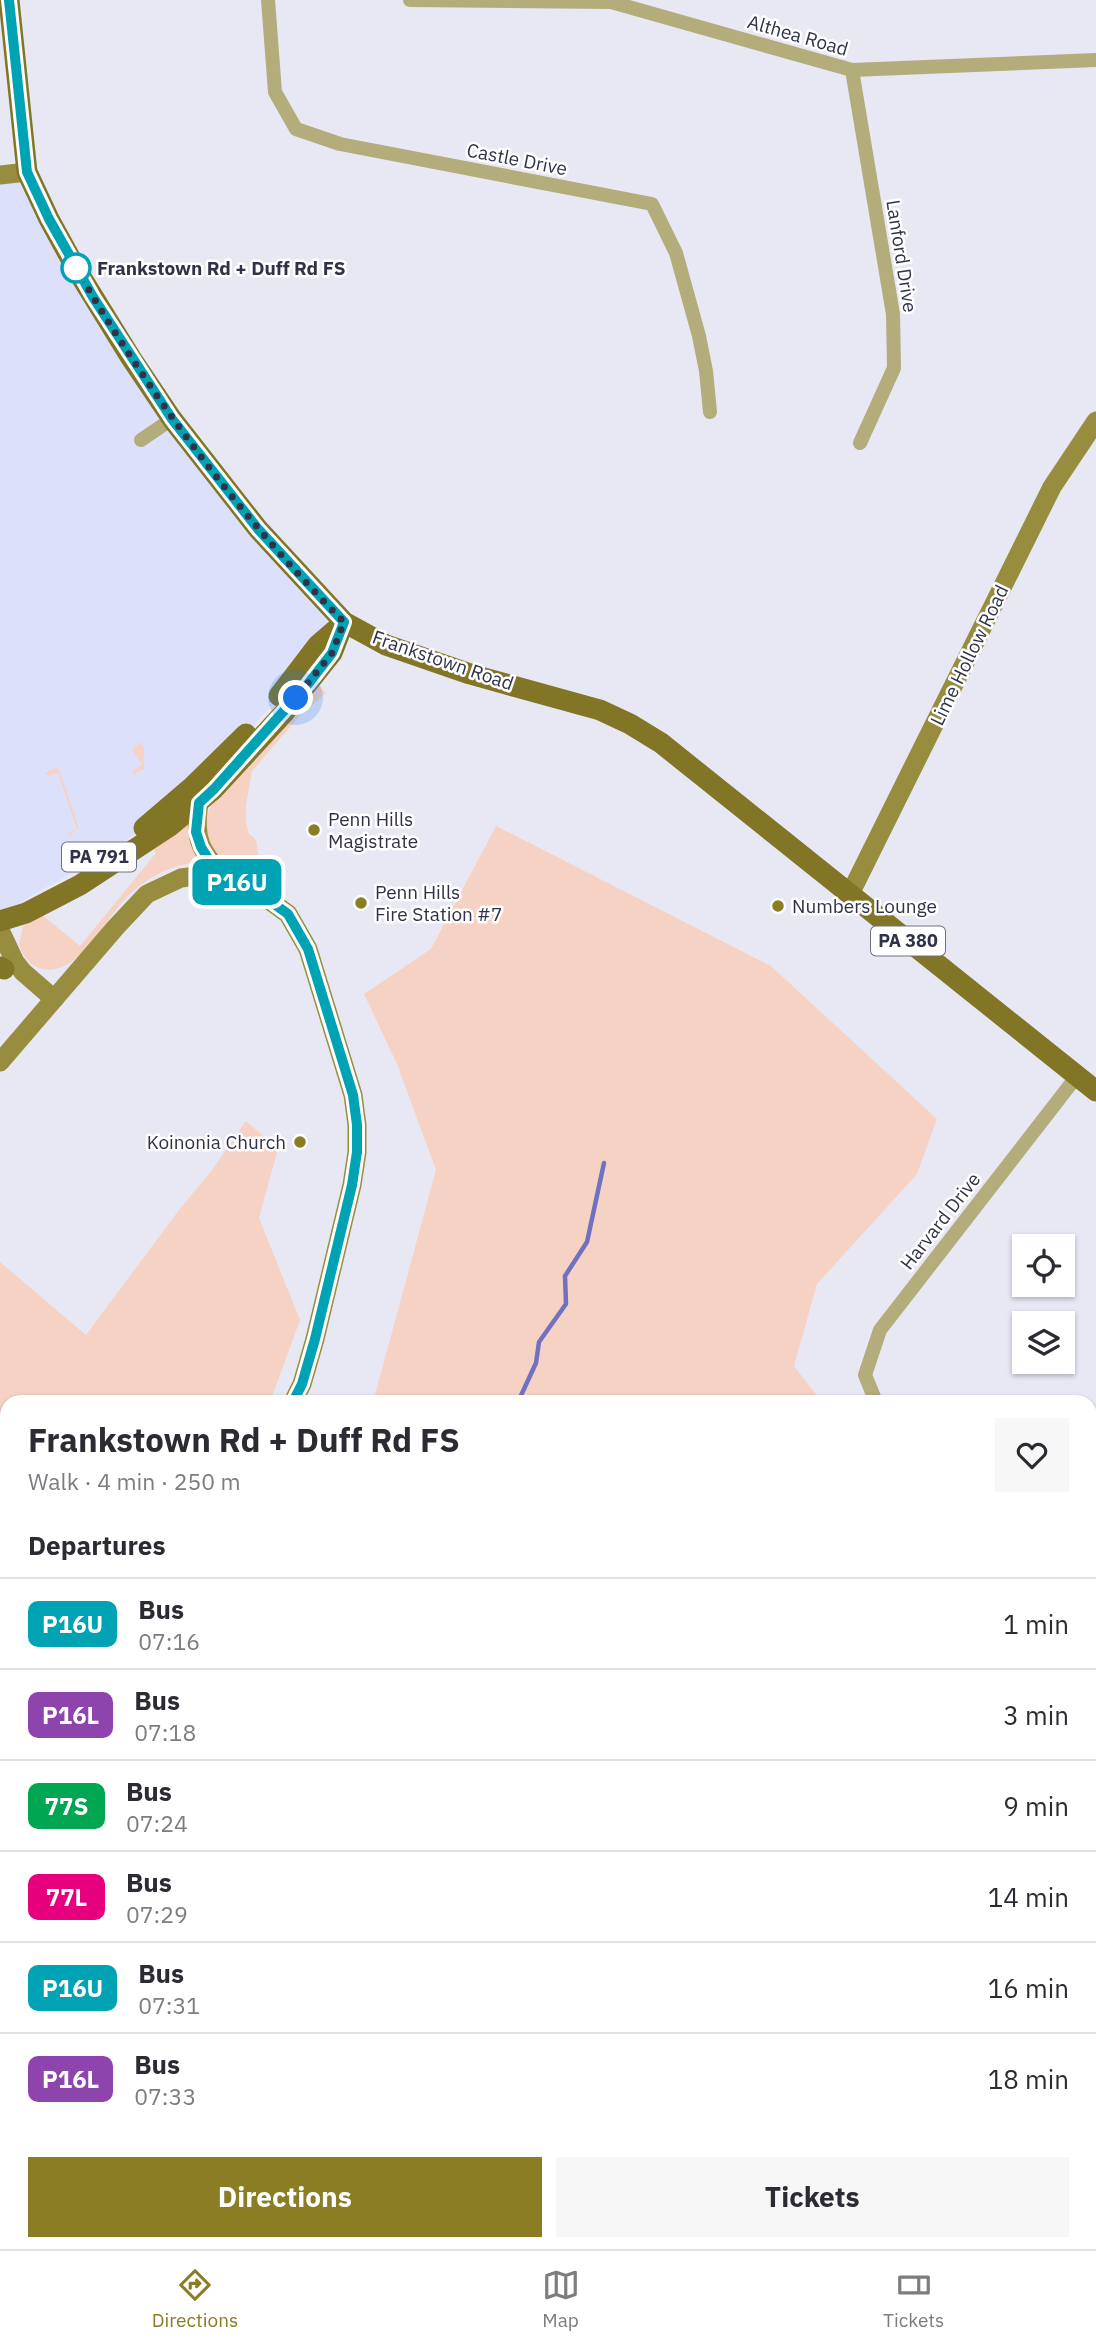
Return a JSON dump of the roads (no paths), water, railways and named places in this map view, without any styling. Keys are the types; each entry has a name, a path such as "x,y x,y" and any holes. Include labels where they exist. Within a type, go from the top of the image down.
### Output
{"main road":[{"name":"Frankstown Road","path":"9,0 27,172 49,219 93,297 172,419 258,529 344,622 386,645 470,674 572,700 630,724 688,763 1096,1091"},
{"name":"PA 791","path":"0,920 26,913 80,885 170,826 199,803 308,684 332,653 344,622"},
{"name":"PA 791","path":"0,920 30,896 94,861 162,814 239,742 318,645 344,622"}],"street":[{"name":"Castle Drive","path":"268,0 275,92 296,129 340,144 652,204 676,253 696,324 706,372 710,412"},
{"name":"Althea Road","path":"410,0 611,2 852,70 1096,60"},
{"name":"Lanford Drive","path":"852,70 893,314 894,368 860,443"},
{"path":"0,175 27,172"},
{"path":"141,440 172,419"},
{"name":"Lime Hollow Road","path":"850,894 1052,487 1096,421"},
{"path":"199,803 196,832 201,847 225,877"},
{"path":"0,1062 147,894 181,878 204,875 225,877 255,890 288,914 308,949 353,1095 357,1125 357,1152 352,1185 315,1339 296,1395"},
{"path":"0,930 16,962 50,1003"},
{"path":"1,965 13,980 50,1003"},
{"name":"Harvard Drive","path":"873,1395 865,1375 880,1330 1077,1076"}],"waterway":[{"path":"521,1395 536,1363 539,1342 566,1304 565,1276 587,1242 604,1163"}],"place":[{"name":"Frankstown Rd + Duff Rd FS","path":"76,268"},
{"name":"Penn Hills Magistrate","path":"314,830"},
{"name":"Penn Hills Fire Station #7","path":"361,903"},
{"name":"Numbers Lounge","path":"778,906"},
{"name":"Koinonia Church","path":"300,1142"}]}
